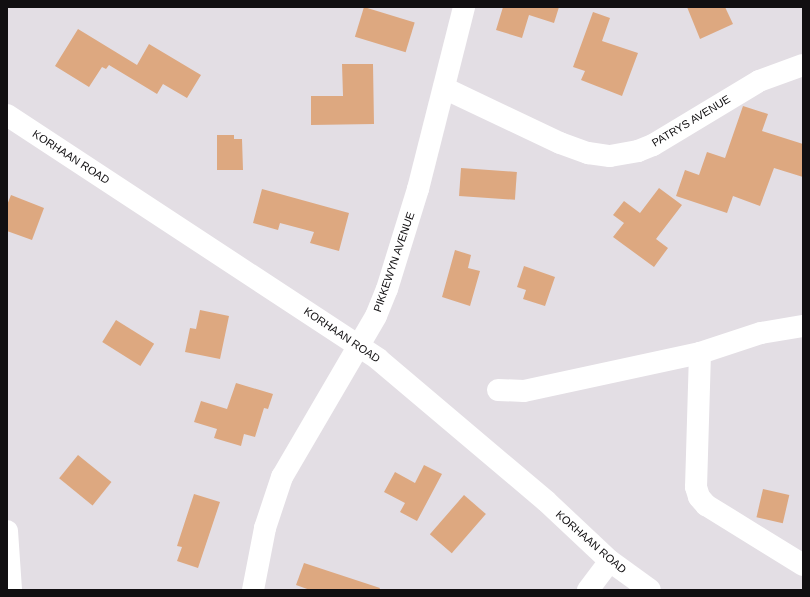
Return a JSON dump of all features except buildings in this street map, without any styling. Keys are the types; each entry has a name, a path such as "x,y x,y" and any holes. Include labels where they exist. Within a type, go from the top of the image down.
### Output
{"street":[{"name":"PIKKEWYN AVENUE","path":"253,590 264,528 282,477 376,316 387,289 403,241 464,7"},
{"name":"PATRYS AVENUE","path":"444,88 560,143 588,153 610,156 638,151 653,144 759,80 803,65"},
{"name":"KORHAAN ROAD","path":"7,115 358,346 417,390 546,501 610,561 650,590"},
{"path":"498,390 524,391 700,353 761,333 803,326"},
{"path":"700,353 696,487 699,497 706,505 803,565"},
{"path":"7,530 11,590"},
{"path":"588,590 610,561"}]}
